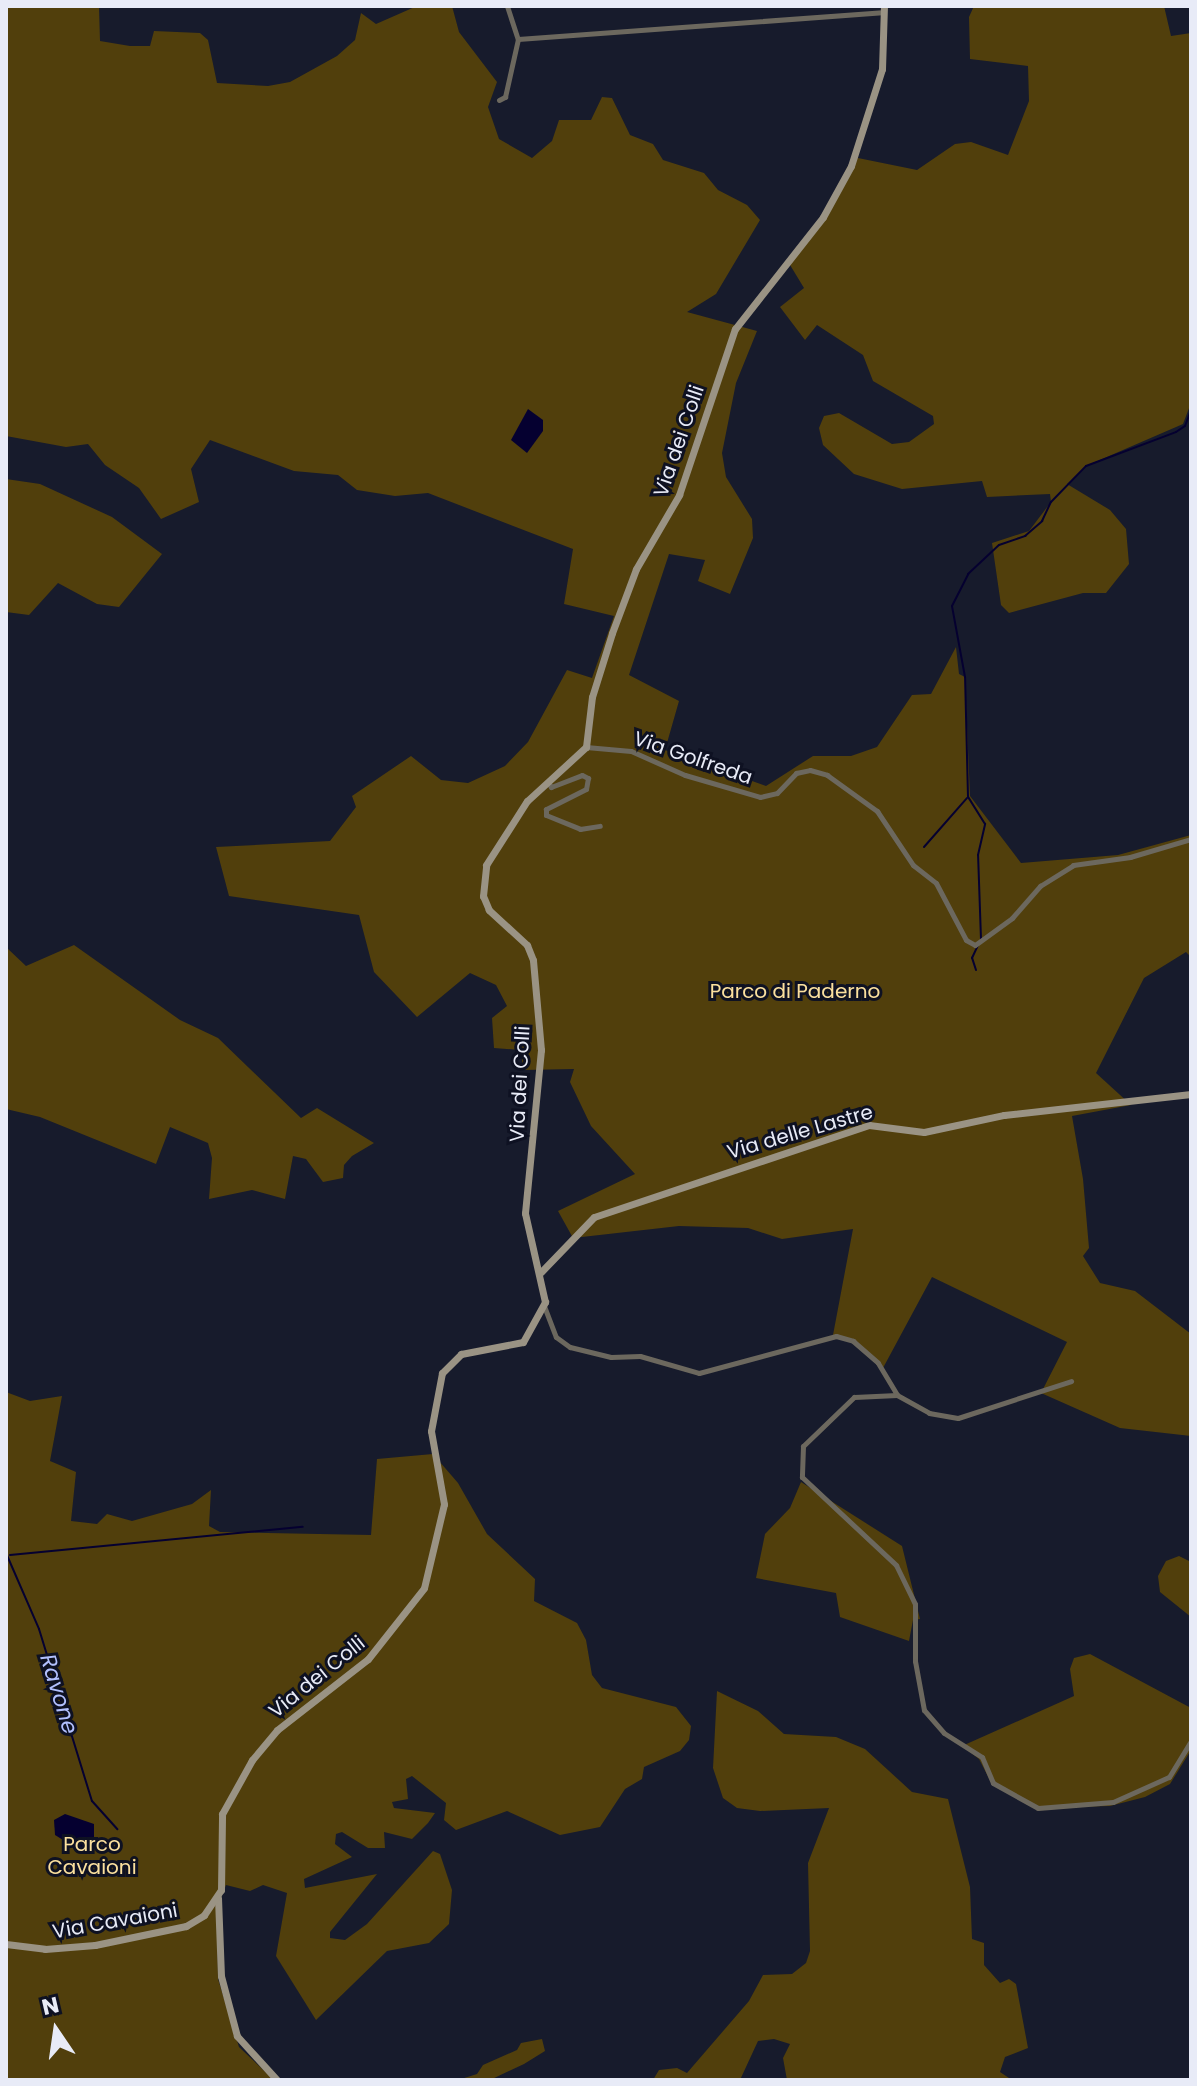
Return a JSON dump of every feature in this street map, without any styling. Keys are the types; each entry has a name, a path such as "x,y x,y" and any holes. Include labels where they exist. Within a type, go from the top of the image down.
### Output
{"main road":[{"name":"Via dei Colli","path":"277,2080 251,2056 235,2031 221,1976 218,1898 222,1814 252,1760 277,1730 376,1651 424,1588 444,1504 431,1423 442,1373 461,1354 523,1342 544,1306 541,1272 525,1213 541,1050 533,960 527,945 489,910 483,881 502,834 548,782 586,747 592,697 612,633 636,569 679,495 735,329 834,201 851,166 882,69 883,9"},
{"name":"Via delle Lastre","path":"541,1272 594,1217 869,1125 924,1132 1004,1115 1191,1094"},
{"name":"Via Cavaioni","path":"6,1944 54,1949 128,1939 195,1922 218,1898"}],"street":[{"path":"499,100 505,97 518,39 507,6"},
{"path":"518,39 883,9"},
{"name":"Via Golfreda","path":"586,747 631,751 685,775 760,797 777,793 796,773 810,770 827,775 877,811 913,865 936,883 966,940 978,944 1040,886 1073,865 1130,857 1191,839"},
{"path":"548,782 551,787 582,775 588,778 586,789 546,809 546,816 580,829 600,826"},
{"path":"544,1306 556,1337 570,1347 611,1357 640,1356 699,1373 836,1336 865,1350 897,1395 929,1413 958,1418 1071,1381"},
{"path":"897,1395 854,1397 812,1434 803,1446 800,1467 808,1487 878,1546 907,1585 915,1604 918,1690 934,1725 982,1757 993,1783 1038,1808 1113,1802 1159,1785 1191,1741"}],"green space":[{"name":"Parco di Paderno","path":"6,6 99,6 100,41 130,46 150,46 154,31 200,33 208,40 217,83 268,86 290,82 337,56 355,40 361,13 376,24 417,6 452,6 459,32 497,82 488,107 499,139 532,158 552,141 559,120 591,120 602,97 612,98 630,135 653,144 663,160 704,173 718,190 747,205 760,220 716,294 687,312 757,331 736,383 722,453 726,477 752,519 753,538 730,594 698,581 705,560 669,554 629,675 679,701 665,750 766,786 813,756 851,756 877,747 912,695 931,694 956,647 959,674 965,677 970,796 1021,863 1118,855 1191,835 1191,957 1186,952 1144,978 1096,1073 1131,1105 1072,1116 1083,1179 1089,1248 1083,1256 1100,1283 1135,1291 1191,1334 1191,1436 1120,1428 1041,1393 1067,1342 932,1277 883,1368 853,1342 833,1335 853,1229 782,1239 748,1228 679,1226 573,1238 558,1211 635,1174 591,1126 570,1082 574,1069 523,1070 521,1050 494,1048 492,1018 507,1006 496,985 470,973 417,1017 374,972 359,915 229,896 216,847 330,841 356,807 352,796 411,756 441,780 468,783 505,766 528,742 567,670 592,678 614,616 564,604 573,549 428,493 395,496 357,490 338,475 294,471 210,440 191,469 199,502 161,519 139,488 105,465 88,444 66,447 6,436"},
{"path":"974,6 1164,6 1171,36 1191,33 1191,403 1183,424 1086,466 1067,484 1110,510 1126,529 1129,564 1106,593 1083,593 1009,613 1001,605 992,543 1029,531 1051,502 1050,494 987,497 982,481 902,489 854,474 823,445 819,428 824,416 839,413 892,444 909,442 934,424 933,416 873,381 863,355 817,325 805,340 780,307 804,288 787,260 819,220 853,157 917,170 955,144 971,142 1008,155 1029,101 1028,66 970,59 969,17"},
{"path":"6,479 40,484 112,517 162,554 119,607 97,604 58,583 29,615 6,612"},
{"path":"74,945 180,1020 218,1038 301,1118 317,1108 374,1143 352,1156 344,1165 343,1178 323,1182 306,1159 293,1156 285,1199 252,1190 209,1199 212,1158 208,1143 170,1127 156,1164 40,1117 6,1109 6,947 26,966"},
{"name":"Parco Cavaioni","path":"6,1392 30,1401 62,1396 50,1461 76,1472 71,1521 97,1524 107,1514 132,1521 192,1504 211,1490 209,1526 220,1532 371,1535 377,1459 433,1454 458,1483 487,1534 535,1579 534,1601 577,1623 586,1640 592,1675 602,1688 676,1707 691,1726 689,1740 680,1751 644,1767 642,1779 625,1789 600,1827 560,1835 507,1811 456,1830 444,1820 446,1803 412,1776 406,1779 408,1799 392,1802 394,1808 435,1813 428,1823 412,1839 384,1832 385,1848 368,1848 342,1832 336,1834 335,1844 352,1857 304,1879 305,1888 377,1874 330,1932 330,1938 345,1940 367,1924 433,1851 440,1854 452,1890 449,1924 429,1943 387,1951 316,2020 276,1956 287,1893 263,1885 250,1891 226,1885 217,1907 218,1979 239,2047 274,2080 6,2080"},
{"path":"801,1482 902,1546 920,1619 913,1620 909,1641 840,1617 836,1593 756,1578 765,1534 790,1508"},
{"path":"1179,1556 1191,1562 1191,1617 1160,1592 1158,1576 1166,1561"},
{"path":"1090,1654 1191,1708 1191,1750 1170,1784 1145,1797 1110,1806 1033,1808 992,1784 979,1759 962,1746 1074,1696 1070,1669 1074,1658"},
{"path":"717,1691 758,1711 784,1734 836,1737 865,1749 912,1792 948,1799 970,1887 972,1939 984,1943 984,1965 1000,1983 1009,1979 1016,1984 1028,2048 1005,2057 1000,2072 1012,2080 787,2080 783,2058 790,2044 774,2039 758,2041 740,2080 653,2080 659,2070 677,2068 687,2073 749,2001 763,1975 792,1974 806,1963 810,1951 808,1863 829,1808 760,1811 737,1808 723,1798 713,1768"},
{"path":"542,2039 545,2051 524,2064 490,2080 458,2080 477,2074 483,2065 517,2050 521,2043"}],"shaded area":[{"path":"528,409 543,420 543,431 527,453 511,440"},
{"path":"65,1814 94,1824 94,1845 86,1854 55,1835 54,1820"}],"waterway":[{"path":"981,939 978,855 985,824 968,797 965,677 952,606 968,574 999,545 1025,536 1042,521 1051,502 1086,466 1176,432 1185,426 1191,410"},
{"path":"924,847 967,798"},
{"path":"976,970 972,958 978,945"},
{"path":"10,1555 303,1527"},
{"name":"Ravone","path":"6,1553 39,1629 92,1801 117,1829"}]}
